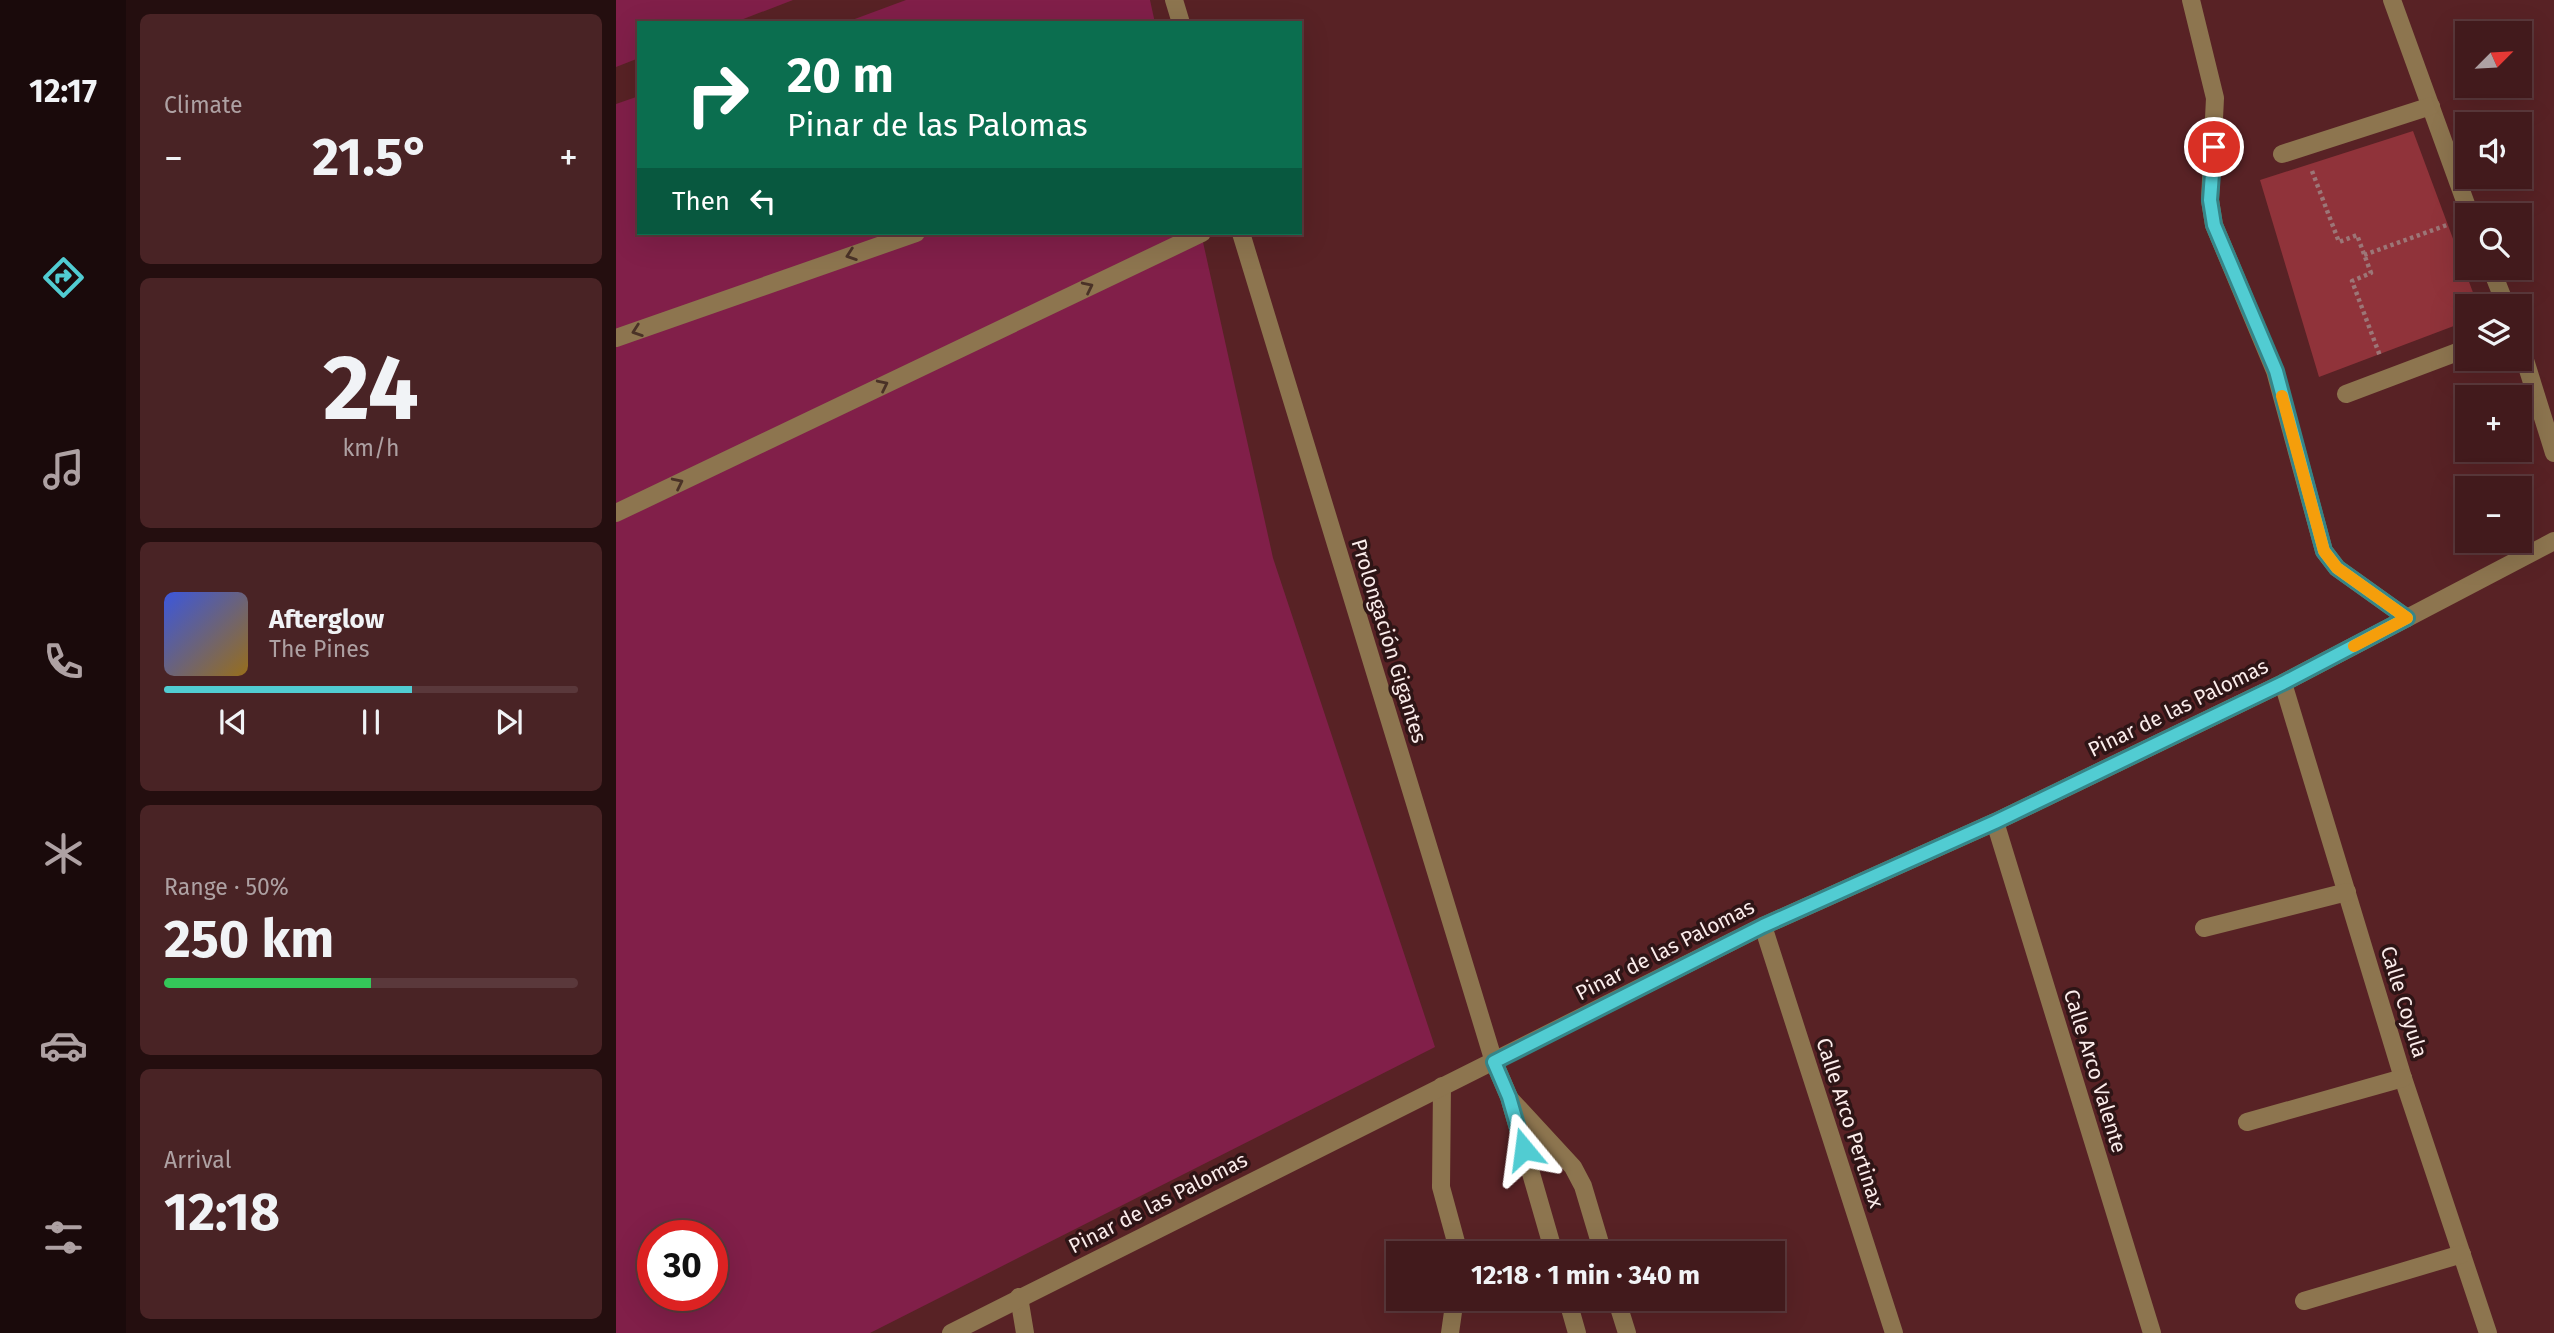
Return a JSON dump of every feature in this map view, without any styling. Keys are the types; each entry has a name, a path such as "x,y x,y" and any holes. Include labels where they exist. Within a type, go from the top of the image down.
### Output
{"street":[{"path":"1174,0 1180,21"},
{"path":"2191,0 2215,98 2210,200 2214,225 2276,371 2324,551 2337,568 2407,618"},
{"path":"2392,0 2431,106 2458,203"},
{"path":"2282,154 2431,106"},
{"path":"616,338 909,235"},
{"path":"616,513 1198,235"},
{"name":"Prolongación Gigantes","path":"1242,235 1494,1062 1509,1097"},
{"path":"2346,394 2455,353"},
{"path":"2528,371 2554,453"},
{"name":"Pinar de las Palomas","path":"951,1333 1763,926 1995,822 2283,683 2554,541"},
{"name":"Calle Coyula","path":"2283,683 2403,1078 2488,1333"},
{"name":"Calle Arco Valente","path":"1995,822 2151,1333"},
{"path":"2204,928 2347,892"},
{"name":"Calle Arco Pertinax","path":"1763,926 1894,1333"},
{"path":"2247,1122 2403,1078"},
{"path":"1442,1086 1441,1188 1456,1241"},
{"path":"1509,1097 1551,1241"},
{"path":"1509,1097 1573,1167 1583,1186 1599,1241"},
{"path":"2304,1301 2462,1254"},
{"path":"1019,1297 1025,1333"},
{"path":"1450,1333 1453,1311"},
{"path":"1571,1311 1577,1333 1585,1333"},
{"path":"1620,1311 1627,1333"}],"path":[{"path":"2304,147 2340,242 2357,235 2371,273 2352,281 2388,376"},
{"path":"2364,255 2455,222"}],"shaded area":[{"path":"2413,131 2455,244 2455,280 2468,280 2474,294 2455,294 2455,326 2319,377 2260,180"}],"building":[{"path":"616,0 793,0 738,21 637,21 637,59 616,67"},
{"path":"906,0 1150,0 1155,21 849,21"},
{"path":"637,97 637,235 1201,235 1273,558 1435,1047 870,1333 616,1333 616,104"}],"slow traffic":[{"path":"2282,396 2324,551 2329,560 2407,618 2354,646"}],"route":[{"path":"1524,1149 1509,1097 1494,1062 1763,926 1995,822 2283,683 2407,618 2337,568 2324,551 2276,371 2214,225 2210,200 2214,147"}]}
